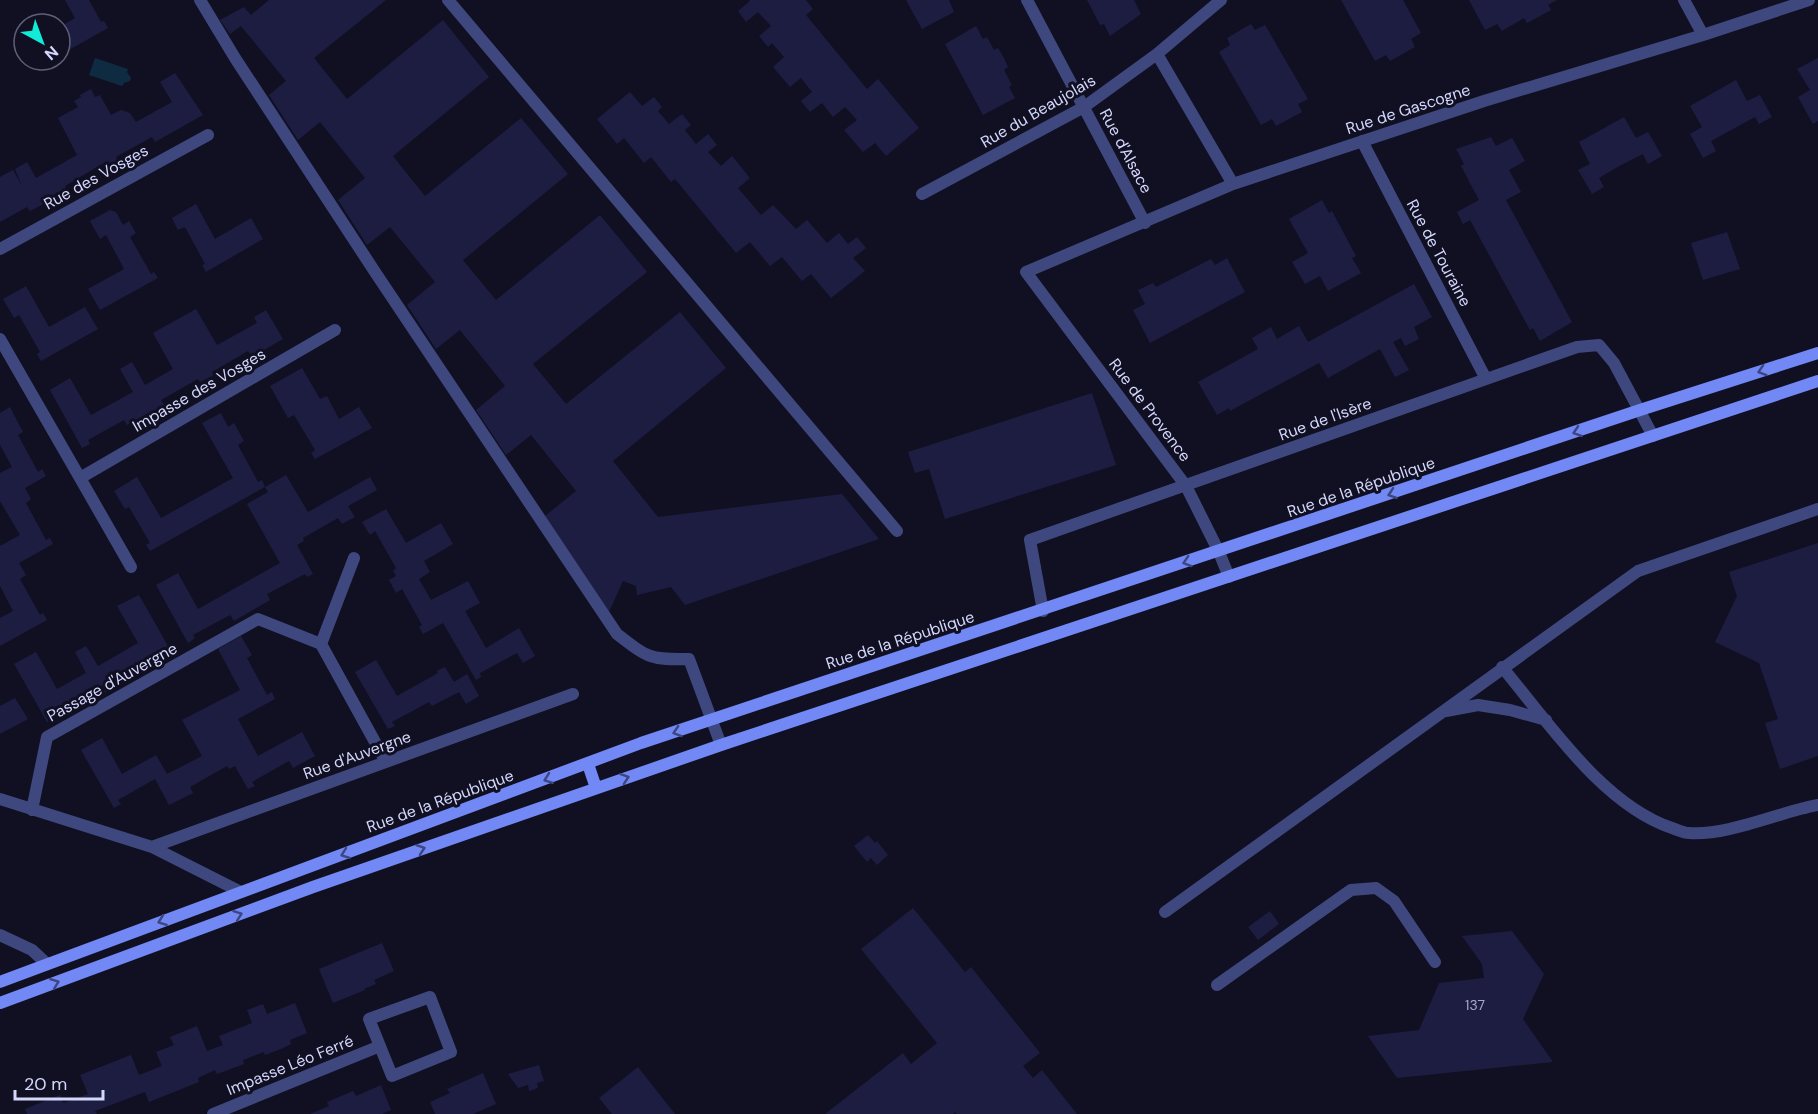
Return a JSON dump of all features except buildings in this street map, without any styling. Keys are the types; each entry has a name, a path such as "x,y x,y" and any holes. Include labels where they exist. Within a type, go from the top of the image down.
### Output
{"main road":[{"name":"Rue de la République","path":"0,982 641,743 1640,410 1818,353"},
{"path":"0,1003 313,887 721,745 1818,381"},
{"path":"588,764 596,788"}],"street":[{"path":"200,0 235,58 368,262 617,634 645,655 661,660 689,659 721,745"},
{"path":"448,0 897,531"},
{"name":"Rue d'Alsace","path":"1027,0 1145,223"},
{"name":"Rue du Beaujolais","path":"922,194 1084,107 1157,54 1221,0"},
{"path":"1684,0 1703,35"},
{"name":"Rue de Gascogne","path":"1026,272 1233,184 1484,101 1703,35 1809,0"},
{"path":"1157,54 1233,184"},
{"name":"Rue des Vosges","path":"0,249 208,135"},
{"name":"Rue de Touraine","path":"1362,141 1486,379"},
{"name":"Rue de Provence","path":"1026,272 1186,486 1229,577"},
{"name":"Impasse des Vosges","path":"80,478 336,330"},
{"path":"0,339 131,567"},
{"name":"Rue de l'Isère","path":"1043,610 1030,540 1577,347 1599,345 1614,363 1653,436"},
{"path":"1165,912 1638,571 1818,509"},
{"path":"354,558 321,644 386,762"},
{"name":"Passage d'Auvergne","path":"32,810 47,737 258,619 321,644"},
{"path":"1502,667 1578,758 1619,800 1656,823 1688,834 1723,831 1790,810 1818,805"},
{"name":"Rue d'Auvergne","path":"152,847 573,694"},
{"path":"1441,712 1478,705 1510,710 1547,720"},
{"path":"0,799 152,847 241,892"},
{"path":"1217,985 1351,890 1376,888 1394,901 1435,962"},
{"path":"0,935 32,950 47,964"},
{"name":"Impasse Léo Ferré","path":"430,997 451,1052 392,1076 380,1046 369,1019 430,997"},
{"name":"Impasse Léo Ferré","path":"213,1114 380,1046"}],"water":[{"path":"95,58 128,69 130,81 122,86 89,75"}]}
